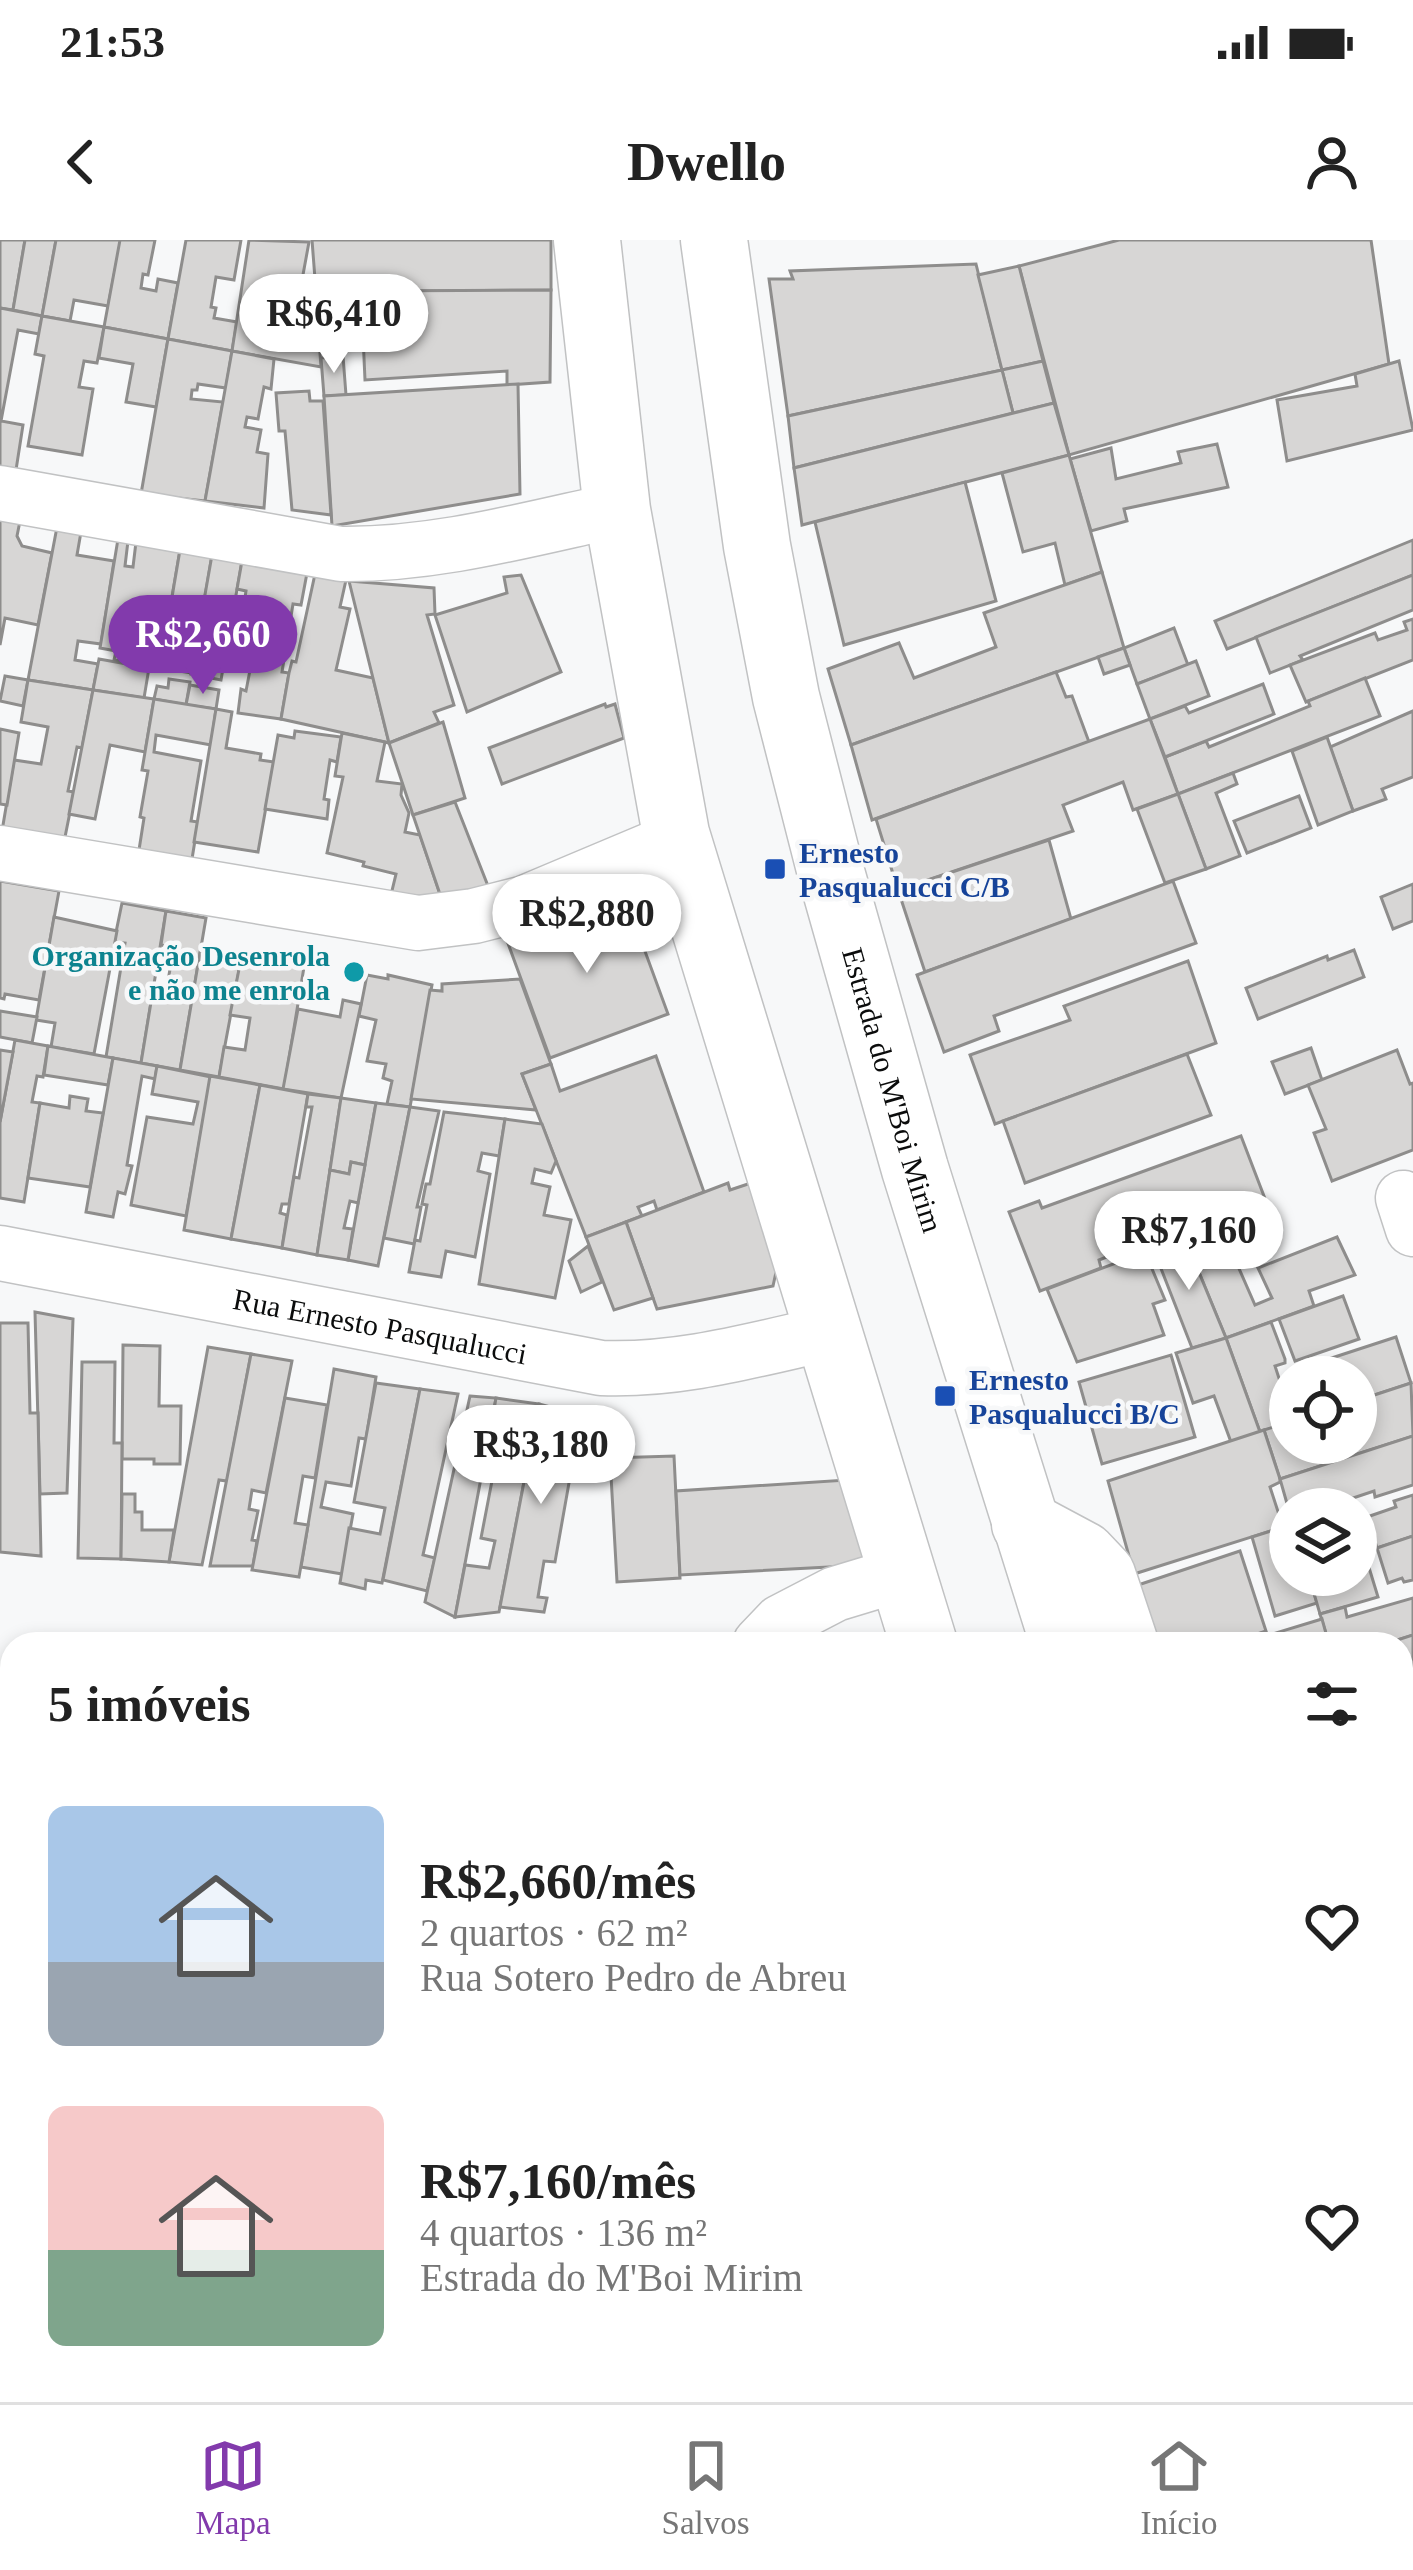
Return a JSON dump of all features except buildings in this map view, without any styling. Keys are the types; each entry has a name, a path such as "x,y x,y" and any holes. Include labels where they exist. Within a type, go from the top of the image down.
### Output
{"main road":[{"path":"587,240 617,510 676,834 920,1632"},
{"name":"Estrada do M'Boi Mirim","path":"714,240 757,547 786,698 905,1135 1060,1632"},
{"path":"1025,1524 1083,1556 1102,1575 1121,1632"}],"street":[{"path":"0,493 340,554 388,555 447,548 617,510"},
{"path":"0,853 418,923 525,903 663,845 676,834"},
{"name":"Rua Ernesto Pasqualucci","path":"0,1252 602,1368 643,1370 706,1361 829,1333"},
{"path":"771,1632 781,1622 835,1594 901,1574"}],"place":[{"name":"Ernesto Pasqualucci C/B","path":"775,869"},
{"name":"Organização Desenrola e não me enrola","path":"354,972"},
{"name":"Ernesto Pasqualucci B/C","path":"945,1396"}]}
